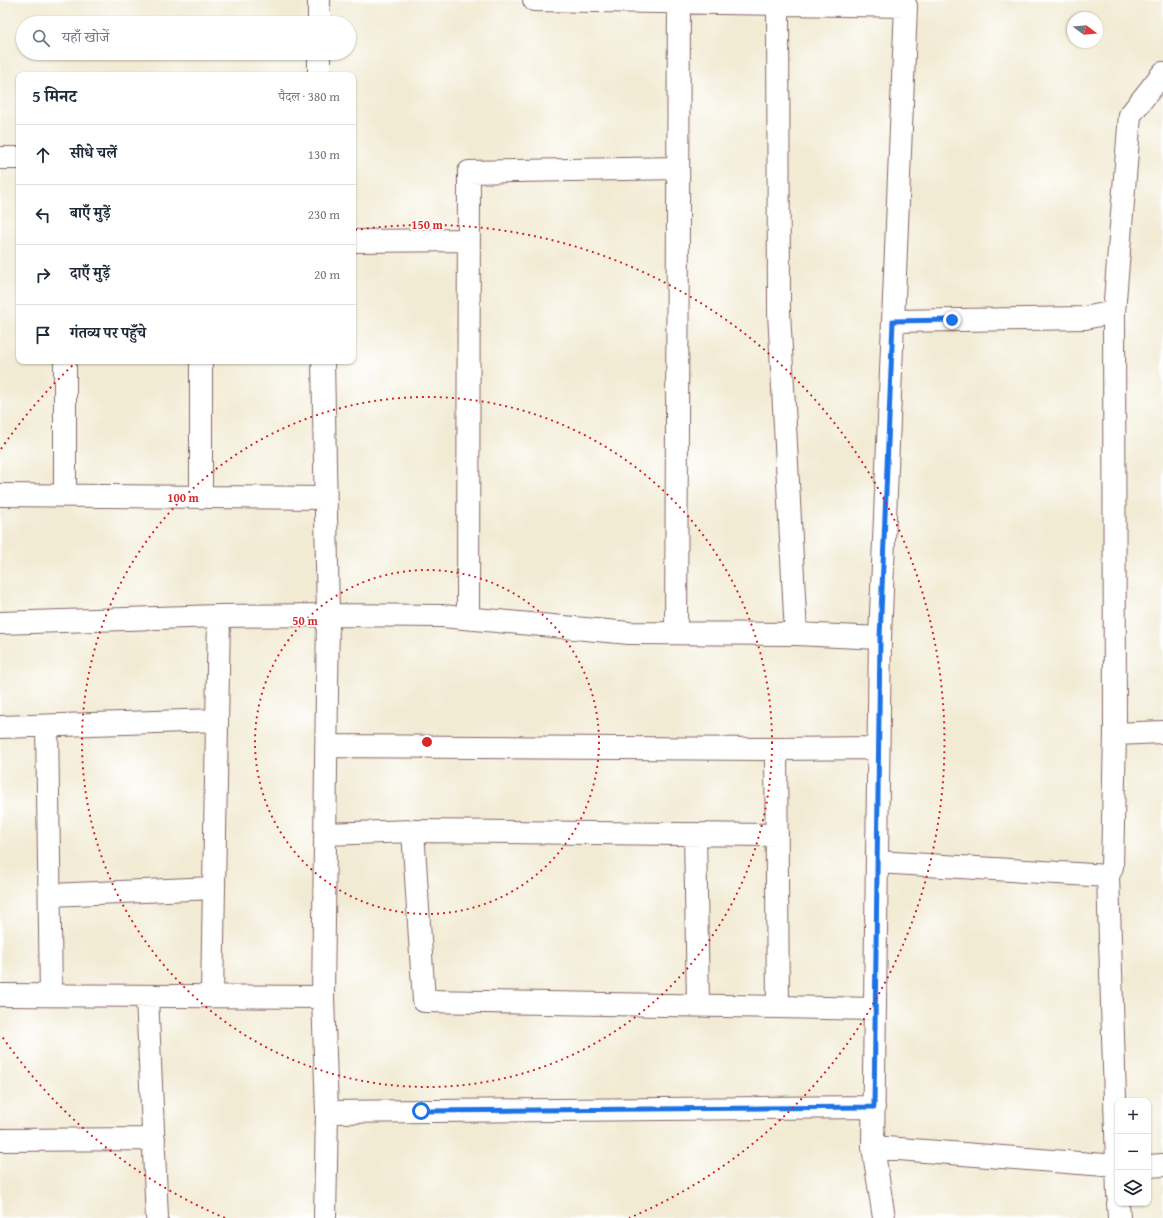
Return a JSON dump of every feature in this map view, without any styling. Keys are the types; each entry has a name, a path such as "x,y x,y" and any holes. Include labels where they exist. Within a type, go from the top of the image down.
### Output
{"street":[{"path":"319,0 319,16"},
{"path":"534,0 778,4 910,3 893,321 880,638 873,1147 884,1218"},
{"path":"676,634 678,2"},
{"path":"778,4 779,312 796,634"},
{"path":"319,60 319,72"},
{"path":"1117,1134 1108,876 1112,867 1115,734 1114,312 1130,115 1163,73"},
{"path":"0,158 16,158"},
{"path":"468,618 469,172 678,168"},
{"path":"356,242 469,240"},
{"path":"893,321 1085,318 1114,312"},
{"path":"64,496 65,364"},
{"path":"201,364 201,496"},
{"path":"323,364 328,614 323,997 327,1112 325,1218"},
{"path":"0,495 325,498"},
{"path":"0,623 328,614 442,616 629,633 796,634 880,638"},
{"path":"212,996 219,616"},
{"path":"0,727 217,720"},
{"path":"47,726 51,995"},
{"path":"1115,734 1163,732"},
{"path":"326,746 776,749 878,748"},
{"path":"776,749 778,1007"},
{"path":"325,834 413,831 777,835"},
{"path":"413,831 424,1001 875,1009"},
{"path":"695,834 698,1005"},
{"path":"877,862 1108,876"},
{"path":"50,895 214,888"},
{"path":"0,995 323,997"},
{"path":"148,996 157,1218"},
{"path":"327,1112 874,1107"},
{"path":"0,1140 154,1139"},
{"path":"873,1147 1115,1166"},
{"path":"1151,1166 1163,1165"},
{"path":"1118,1206 1119,1218"}],"route":[{"path":"421,1111 874,1107 880,638 893,321 952,320"}]}
